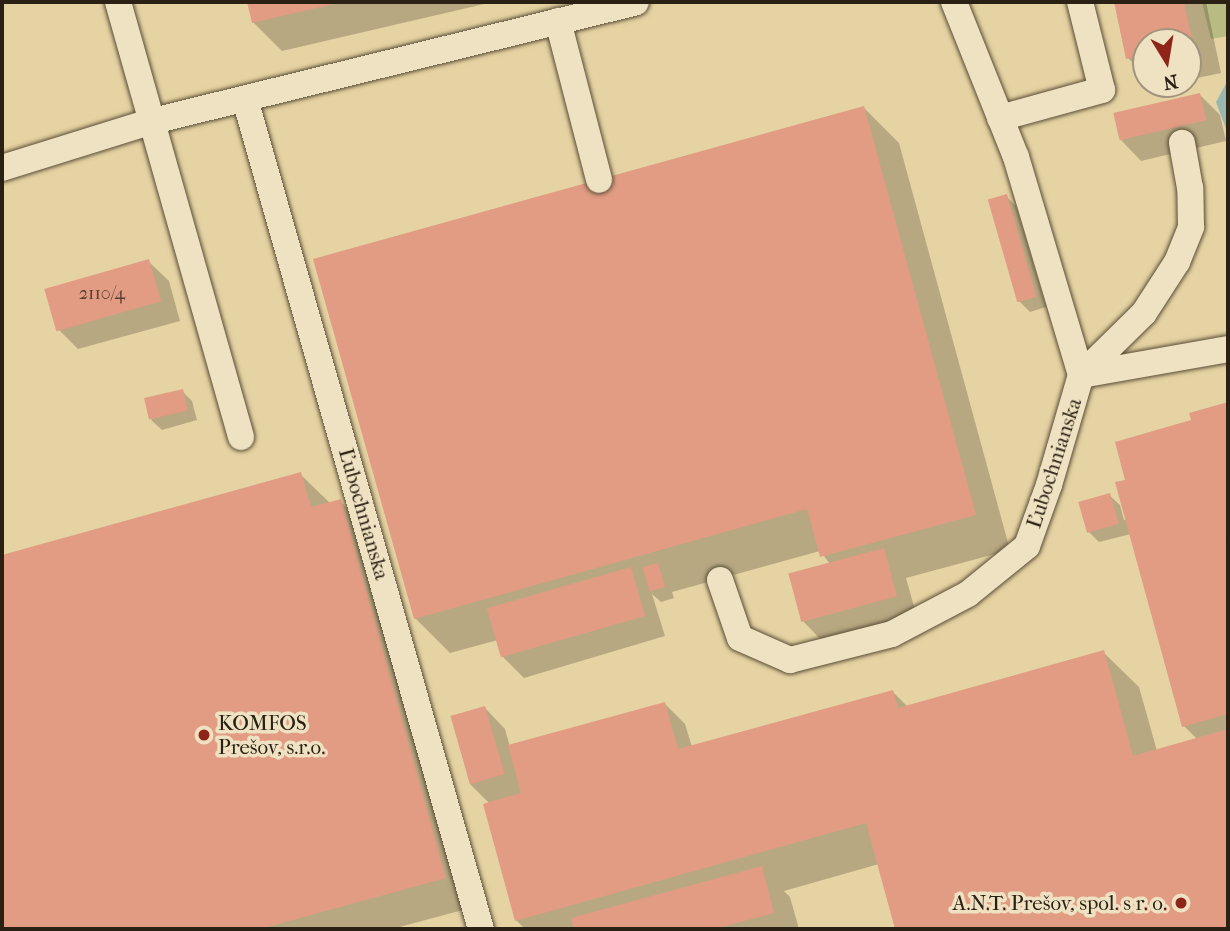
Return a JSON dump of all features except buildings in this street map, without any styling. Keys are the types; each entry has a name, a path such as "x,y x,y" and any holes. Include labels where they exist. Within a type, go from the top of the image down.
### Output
{"lane":[{"path":"118,2 241,437"},
{"path":"2,167 153,121 636,2"},
{"name":"Ľubochnianska","path":"720,580 740,638 790,660 892,634 968,594 1027,546 1049,485 1081,375 1016,158 954,2"},
{"path":"1000,118 1102,90 1080,2"},
{"path":"558,21 599,180"},
{"name":"Ľubochnianska","path":"245,99 481,929"},
{"path":"1081,375 1144,313 1178,262 1191,227 1190,188 1182,144"},
{"name":"Ľubochnianska","path":"1081,375 1228,349"}],"green space":[{"path":"1202,2 1228,2 1228,36 1211,39"}],"water":[{"path":"1228,80 1228,134 1216,102"}],"place":[{"name":"KOMFOS Prešov, s.r.o.","path":"204,735"},
{"name":"A.N.T. Prešov, spol. s r. o.","path":"1181,903"}]}
